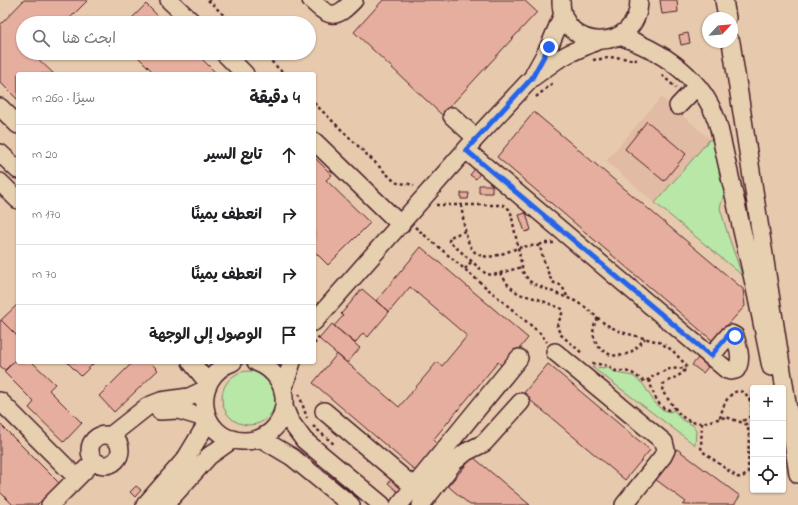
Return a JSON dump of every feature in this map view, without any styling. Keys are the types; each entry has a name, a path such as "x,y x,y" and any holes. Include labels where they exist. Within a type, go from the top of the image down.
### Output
{"street":[{"path":"169,0 186,16"},
{"path":"311,0 326,13 335,14 344,10 354,0"},
{"path":"562,7 566,22 576,32 588,39 605,41 620,36 626,31 636,18 639,0"},
{"path":"724,0 726,12"},
{"path":"532,78 549,47 562,7"},
{"path":"620,36 642,44 678,66 697,86 710,103 718,124 775,385"},
{"path":"316,320 408,226 425,197 471,144 532,78 563,56 598,41"},
{"path":"732,48 783,385"},
{"path":"231,60 243,72"},
{"path":"678,106 697,86"},
{"path":"0,107 16,123"},
{"path":"452,116 471,144 711,356"},
{"path":"316,143 408,226"},
{"path":"0,182 16,198"},
{"path":"554,352 664,442 666,450 663,456 624,505"},
{"path":"400,505 519,358"},
{"path":"192,364 207,386"},
{"path":"229,364 219,369 212,375 207,386 204,404 209,419 216,429 224,435 242,441 260,438 276,426 284,407 284,390 291,364"},
{"path":"261,364 272,371 284,390"},
{"path":"115,441 148,406 161,401 189,397 207,386"},
{"path":"0,401 77,478"},
{"path":"426,503 454,462 466,452 479,447 489,439 521,402"},
{"path":"284,407 290,421 304,440 382,505"},
{"path":"786,408 798,472"},
{"path":"115,441 130,432 146,417 161,410 178,410 209,419"},
{"path":"324,411 414,487"},
{"path":"145,505 186,458 209,419"},
{"path":"101,436 115,441 119,456 113,464 103,466 94,461 90,453 90,448 94,440 101,436"},
{"path":"260,438 292,457 351,505"},
{"path":"165,505 208,456 233,439"},
{"path":"50,505 94,461"}],"path":[{"path":"208,0 225,16"},
{"path":"270,60 282,72"},
{"path":"316,105 395,182 401,184 411,184 434,204 503,205 506,207 511,213 522,267 526,277 534,284 568,298 585,307 598,318 621,332 659,342 666,346 684,362 686,368"},
{"path":"461,205 465,231 471,249 475,254 480,256 486,258 494,257 518,247 528,245 540,246 543,243 552,244 559,240"},
{"path":"408,226 465,269 542,334 554,352"},
{"path":"465,231 450,237 449,241 471,262 488,275 522,267"},
{"path":"540,246 550,279 555,284 562,286 568,298"},
{"path":"465,269 471,262"},
{"path":"500,273 509,286 519,294 538,298 562,309 563,311 557,326 560,334 576,347 585,358"},
{"path":"598,318 593,327 594,338 599,348 607,354 618,356 629,353 645,338"},
{"path":"589,361 594,364 609,366 616,371 632,373 647,382 655,375 669,369 686,368"},
{"path":"686,368 683,373 665,382 662,386 662,391 681,416 687,420 695,423 702,423 720,418 726,418 740,422 748,427 750,432 748,472 743,477 737,477 702,451 700,447 702,423"},
{"path":"649,380 656,398 662,406 668,410 675,408"},
{"path":"720,418 728,397 734,393 742,392 748,396 752,404 751,416 740,422"}],"shaded area":[{"path":"661,97 710,139 655,203 606,161"}],"green space":[{"path":"710,139 718,147 725,190 720,208 742,275 655,203"},
{"path":"592,367 608,368 616,373 633,376 643,384 655,403 661,409 670,412 674,410 681,419 694,426 696,432 695,445"},
{"path":"249,371 259,373 268,379 274,388 276,398 274,408 268,417 259,423 249,425 239,423 230,417 224,408 222,398 224,388 230,379 239,373"}],"building":[{"path":"24,0 88,0 72,16 16,16 16,60 39,60 52,72 16,72 16,98 0,82 0,25"},
{"path":"383,0 524,0 537,12 442,115 354,32"},
{"path":"660,0 677,0 678,12 662,14"},
{"path":"146,4 158,16 134,16"},
{"path":"688,33 690,43 681,45 679,35"},
{"path":"141,60 203,60 215,72 153,72"},
{"path":"534,112 743,289 745,306 713,341 497,157"},
{"path":"647,121 686,154 664,181 625,149"},
{"path":"316,159 332,175 326,180 370,223 328,265 316,253"},
{"path":"475,169 480,173 476,179 470,175"},
{"path":"479,185 492,185 492,193 479,193"},
{"path":"461,193 469,193 468,199 461,199"},
{"path":"526,213 531,230 525,232 519,215"},
{"path":"421,247 528,338 504,368 498,362 433,440 439,445 417,472 313,383 337,354 399,407 437,362 442,366 467,336 410,287 389,312 376,301"},
{"path":"362,289 389,312 368,337 363,333 355,343 334,326 343,316 341,314"},
{"path":"16,306 16,335 1,320"},
{"path":"1,320 16,335 16,359 5,370 0,366"},
{"path":"332,324 360,348 347,363 319,339"},
{"path":"698,358 708,367 703,373 692,365"},
{"path":"16,359 16,364 34,364 55,384 49,390 82,423 64,442 29,408 34,402 4,372"},
{"path":"69,364 93,364 81,376"},
{"path":"131,364 152,364 158,370 114,412 99,396"},
{"path":"548,364 650,450 625,480 523,394"},
{"path":"0,424 59,483 37,505 13,505 0,492"},
{"path":"677,449 740,496 734,505 683,505 686,502 655,479"},
{"path":"473,457 530,505 470,505 448,486"},
{"path":"394,476 404,485 398,492 388,483"},
{"path":"136,486 141,490 135,497 130,492"}],"route":[{"path":"549,47 532,78 466,150 711,356 728,335 731,334 735,336"}]}
